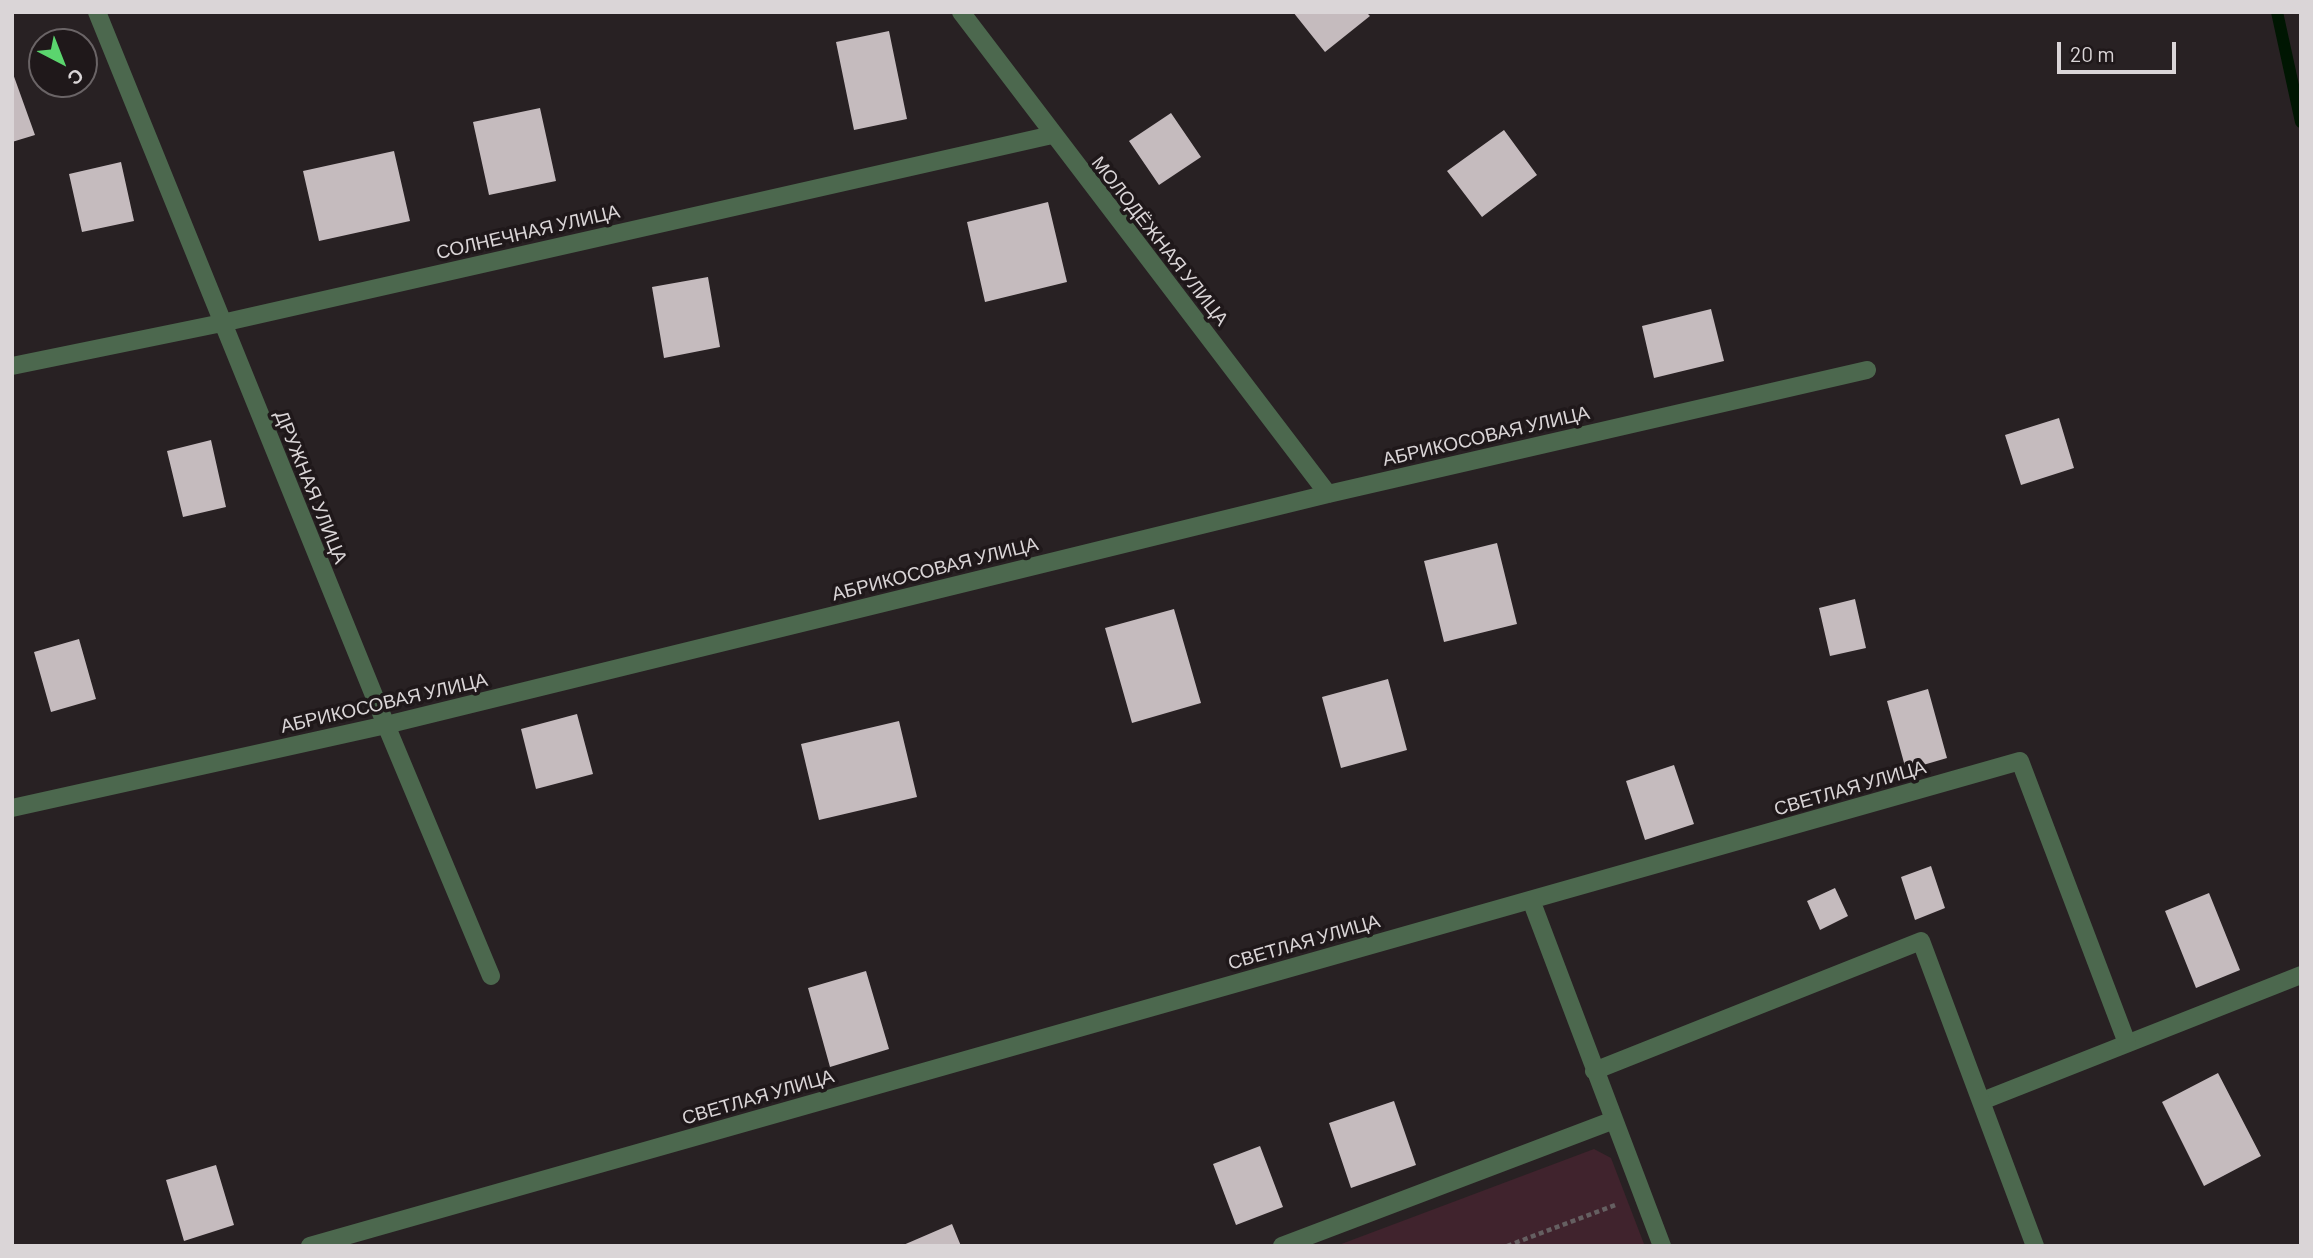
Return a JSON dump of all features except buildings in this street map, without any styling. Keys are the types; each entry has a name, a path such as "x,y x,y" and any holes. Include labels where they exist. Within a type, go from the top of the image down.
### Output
{"street":[{"name":"ДРУЖНАЯ УЛИЦА","path":"97,12 386,725 491,976"},
{"name":"МОЛОДЁЖНАЯ УЛИЦА","path":"961,12 1052,135 1328,494"},
{"name":"СОЛНЕЧНАЯ УЛИЦА","path":"12,366 222,323 1052,135"},
{"name":"АБРИКОСОВАЯ УЛИЦА","path":"12,808 386,725 1328,494 1867,370"},
{"name":"СВЕТЛАЯ УЛИЦА","path":"310,1246 2020,761 2127,1043"},
{"path":"1531,900 1662,1246"},
{"path":"1594,1071 1921,941 2035,1246"},
{"path":"1982,1101 2301,975"},
{"path":"1283,1246 1614,1120"}],"path":[{"path":"1507,1246 1643,1195"}],"shaded area":[{"path":"1594,1149 1611,1158 1644,1244 1336,1246"}],"waterway":[{"path":"2277,12 2301,122"}]}
